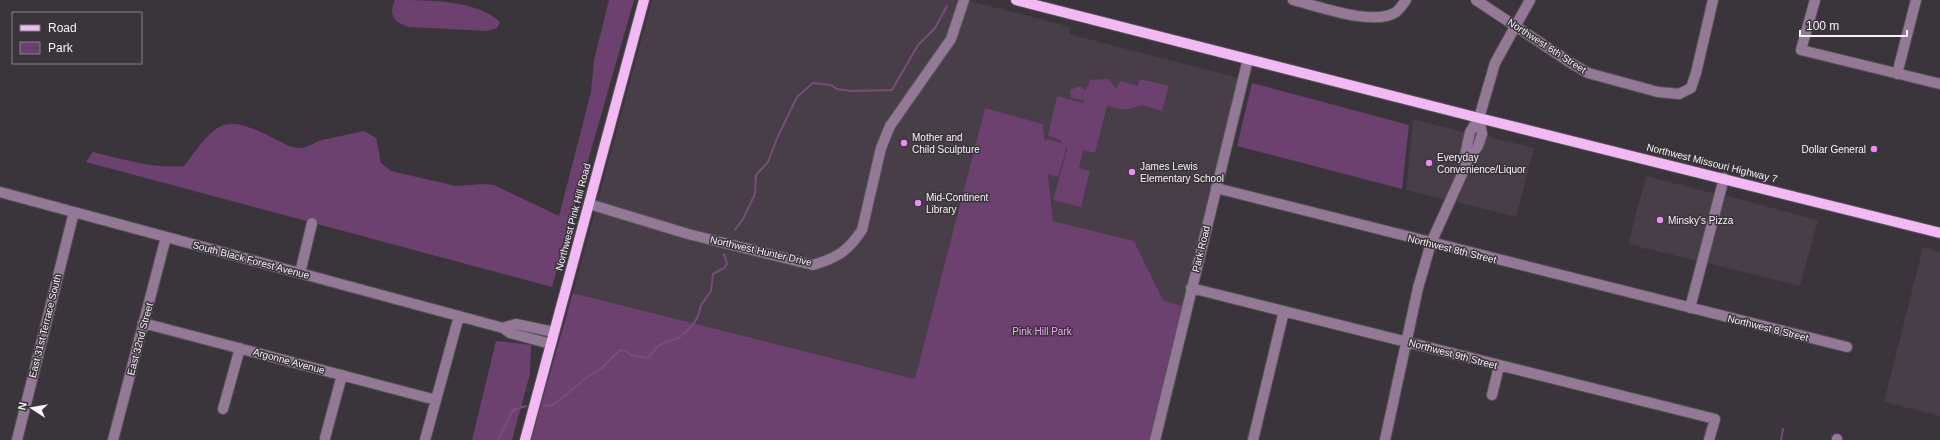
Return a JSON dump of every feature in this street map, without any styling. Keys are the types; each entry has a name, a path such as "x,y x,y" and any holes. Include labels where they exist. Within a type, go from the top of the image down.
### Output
{"main road":[{"name":"Northwest Pink Hill Road","path":"525,440 644,0"},
{"name":"Northwest Missouri Highway 7","path":"1016,0 1479,118 1940,233"}],"street":[{"name":"Northwest Hunter Drive","path":"589,204 688,234 813,264 836,256 854,242 862,230 881,148 890,126 951,39 964,0"},
{"path":"1293,0 1365,18 1380,18 1396,12 1406,0"},
{"name":"Northwest 6th Street","path":"1476,0 1571,63 1588,72 1658,92 1679,94 1691,88 1696,73 1712,0"},
{"path":"1385,440 1418,288 1431,243 1468,161 1478,146 1482,134 1479,118 1496,63 1515,25 1530,0"},
{"path":"1814,0 1801,50 1940,84"},
{"path":"1897,74 1916,0"},
{"name":"Park Road","path":"1155,440 1248,59"},
{"path":"1690,308 1724,178"},
{"name":"Northwest 8th Street","path":"1216,188 1690,308"},
{"name":"South Black Forest Avenue","path":"0,192 503,328 510,333 551,344"},
{"name":"East 31st Terrace South","path":"17,440 74,212"},
{"path":"300,273 312,223"},
{"name":"East 32nd Street","path":"113,440 166,237"},
{"name":"Northwest 9th Street","path":"1191,288 1715,419 1710,440"},
{"name":"Northwest 8 Street","path":"1690,308 1847,347"},
{"path":"1253,440 1284,311"},
{"path":"425,440 459,316"},
{"name":"Argonne Avenue","path":"144,323 436,400"},
{"name":"South Black Forest Avenue","path":"503,328 516,324 554,332"},
{"path":"223,409 240,348"},
{"path":"1492,395 1499,366"},
{"path":"325,438 342,375"}],"shaded area":[{"path":"652,0 966,0 1071,27 1069,34 1239,78 1182,306 1163,300 1134,241 1053,221 1043,124 985,108 916,379 573,293"},
{"path":"1413,119 1467,133 1460,168 1447,200 1406,190"},
{"path":"1485,136 1534,148 1516,217 1457,202"},
{"path":"1646,176 1712,193 1714,196 1698,261 1628,244"},
{"path":"1727,196 1818,220 1800,286 1707,263 1722,202"},
{"path":"1923,247 1940,252 1940,416 1884,402"}],"green space":[{"path":"395,0 422,0 466,5 479,9 500,22 497,28 487,31 409,27 396,21 394,18 392,10"},
{"path":"609,0 634,0 552,287 86,162 93,152 150,165 173,167 184,166 204,140 221,126 230,124 242,125 287,145 298,148 302,148 322,140 364,131 376,138 381,163 391,171 456,186 483,184 494,185 559,216 591,92 594,60"},
{"path":"1109,79 1116,89 1120,81 1138,86 1140,79 1169,86 1162,111 1142,105 1125,110 1107,106 1095,153 1083,150 1079,168 1090,171 1081,207 1053,200 1067,150 1064,144 1059,140 1048,136 1057,96 1084,103 1084,100 1071,98 1070,90 1080,86 1086,90 1090,80"},
{"path":"1252,83 1409,125 1402,189 1237,146"},
{"name":"Pink Hill Park","path":"985,108 1043,124 1045,141 1048,139 1064,144 1066,149 1058,177 1048,174 1053,221 1134,241 1163,300 1182,306 1150,440 531,440 573,293 915,379"},
{"path":"496,341 531,345 530,374 512,440 472,440"}],"waterway":[{"path":"735,230 743,219 755,194 756,175 768,162 778,136 797,97 813,83 831,85 837,89 851,91 892,90 918,45 935,28 947,6"},
{"path":"544,406 553,405 587,377 602,368 620,350 626,351 631,355 648,358 659,345 680,337 693,325 698,316 701,305 711,291 713,274 724,268 727,264 724,254"},
{"path":"498,440 513,410 526,406"},
{"path":"1781,440 1783,429"}],"place":[{"name":"Mother and Child Sculpture","path":"904,143"},
{"name":"Dollar General","path":"1874,149"},
{"name":"Everyday Convenience/Liquor","path":"1429,163"},
{"name":"James Lewis Elementary School","path":"1132,172"},
{"name":"Mid-Continent Library","path":"918,203"},
{"name":"Minsky's Pizza","path":"1660,220"}]}
